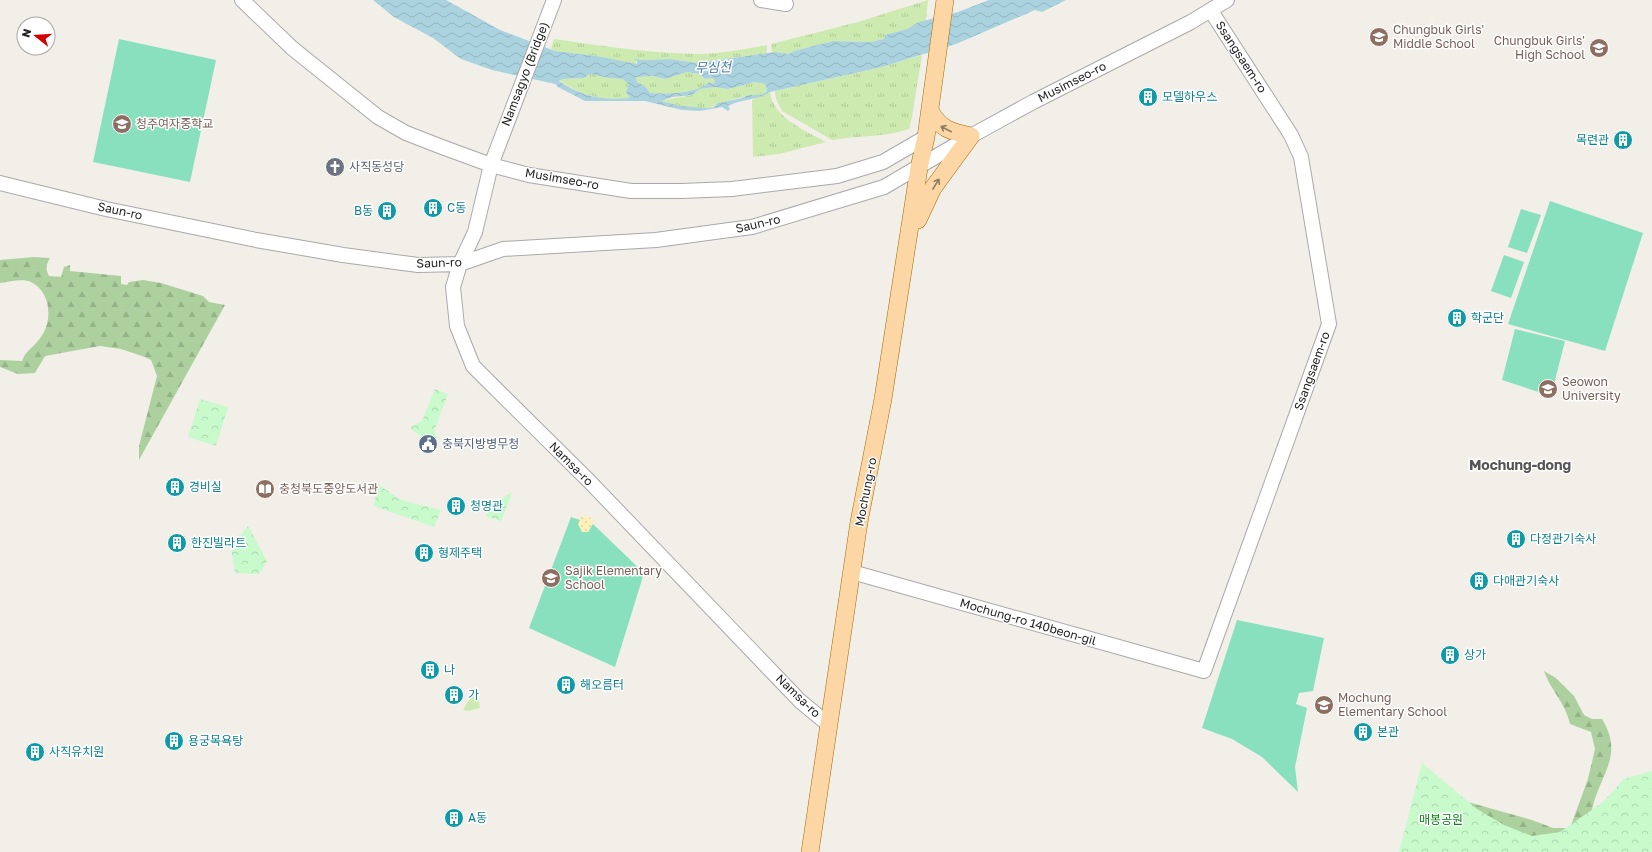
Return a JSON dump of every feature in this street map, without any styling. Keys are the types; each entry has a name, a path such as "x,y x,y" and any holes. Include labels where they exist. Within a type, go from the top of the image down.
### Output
{"main road":[{"name":"Mochung-ro","path":"810,852 859,522 883,399 919,168 927,134 945,0"},
{"path":"908,244 933,188 971,136 945,130 936,121 930,110"}],"street":[{"name":"Musimseo-ro","path":"242,0 292,48 378,117 406,133 491,165 529,175 631,190 681,191 732,189 837,176 883,162 927,134"},
{"name":"Namsagyo (Bridge)","path":"497,148 554,0"},
{"path":"761,0 786,4"},
{"name":"Musimseo-ro","path":"919,168 971,136 1033,102 1211,11 1227,0"},
{"name":"Ssangsaem-ro","path":"1204,671 1329,324 1301,156 1291,135 1211,11"},
{"name":"Namsa-ro","path":"497,148 491,165 475,232 460,264 453,287 457,326 473,366 590,482 800,701 829,725"},
{"name":"Saun-ro","path":"0,183 106,209 256,240 418,265 460,264 503,249 656,240 752,227 884,187 919,168"},
{"name":"Mochung-ro 140beon-gil","path":"852,572 1204,671"}],"green space":[{"path":"928,0 926,20 907,29 886,35 884,39 870,42 833,41 794,51 789,54 772,52 771,44 858,22"},
{"path":"119,39 216,60 190,182 93,162"},
{"path":"554,39 643,51 697,54 724,52 767,45 767,53 697,63 671,59 635,59 637,65 597,56 555,51 551,49"},
{"path":"922,55 909,129 890,134 832,140 782,111 776,99 775,91 882,67"},
{"path":"687,72 700,74 705,79 713,78 715,82 712,84 710,82 697,89 689,91 650,93 645,86 637,82 636,77 653,76 665,79"},
{"path":"590,74 623,79 629,85 630,98 611,99 584,94 559,80 584,78"},
{"path":"755,82 765,84 767,89 763,94 749,95 708,108 694,108 660,101 692,95 700,89 715,87 728,89"},
{"path":"770,92 777,110 784,117 800,128 826,142 779,154 753,157 752,100"},
{"path":"1550,201 1643,233 1605,351 1508,324"},
{"path":"1521,209 1541,215 1527,253 1508,247"},
{"path":"1504,255 1524,262 1511,298 1491,291"},
{"path":"34,257 50,258 46,267 49,276 61,277 64,267 70,265 70,271 121,276 121,284 127,285 129,282 143,280 161,283 203,296 209,302 225,305 139,460 139,446 157,376 151,360 121,349 100,346 45,356 35,373 18,374 0,367 0,360 22,361 25,354 39,340 45,330 48,307 43,292 31,282 24,280 0,283 0,260"},
{"path":"1515,329 1565,341 1551,396 1502,380"},
{"path":"435,389 448,394 434,431 438,438 430,438 419,435 410,427 422,421"},
{"path":"200,399 228,407 216,446 188,437"},
{"path":"378,484 401,500 441,510 434,527 374,506"},
{"path":"512,493 501,521 485,516 496,503"},
{"path":"571,517 580,520 578,524 582,532 588,532 593,524 644,573 615,667 529,628"},
{"path":"248,526 267,561 259,574 235,573 231,548"},
{"path":"1237,620 1324,638 1313,691 1299,693 1296,704 1307,708 1295,767 1298,792 1262,757 1232,739 1202,728"},
{"path":"1544,671 1556,678 1574,696 1584,715 1592,719 1602,719 1608,732 1611,744 1611,755 1592,810 1591,835 1426,852 1457,799 1532,820 1553,828 1570,828 1588,779 1595,749 1591,732 1570,724 1565,709 1550,685"},
{"path":"472,694 478,695 480,708 469,711 463,710"},
{"name":"매봉공원","path":"1422,763 1477,809 1504,825 1532,836 1560,832 1603,802 1624,779 1652,771 1652,850 1651,852 1399,852"}],"sand":[{"path":"585,516 592,521 593,524 588,531 585,532 578,527 577,524 582,517"}],"water":[{"name":"무심천","path":"373,0 446,0 500,30 555,51 597,56 637,64 637,61 634,60 635,59 671,59 697,63 775,52 789,54 794,51 833,41 870,42 884,39 885,35 907,29 919,22 958,12 989,0 1066,0 1042,12 1035,10 956,44 882,67 770,92 760,97 728,106 730,109 728,111 722,107 700,111 682,110 645,101 585,101 555,84 492,70 461,59 433,38 394,17","holes":["687,72 700,74 705,79 713,78 715,82 712,84 710,82 704,86 689,91 650,93 645,86 637,82 636,77 653,76 665,79","590,74 623,79 629,85 626,92 630,98 611,99 584,94 559,81 562,79 584,78","755,82 765,84 767,89 766,92 761,95 748,95 742,98 718,103 714,107 707,108 680,106 661,101 673,97 692,95 700,89 715,87 728,89"]}],"place":[{"name":"Chungbuk Girls' Middle School","path":"1379,37"},
{"name":"Chungbuk Girls' High School","path":"1599,48"},
{"name":"모델하우스","path":"1148,97"},
{"name":"청주여자중학교","path":"122,124"},
{"name":"목련관","path":"1623,140"},
{"name":"사직동성당","path":"335,167"},
{"name":"C동","path":"433,208"},
{"name":"B동","path":"387,211"},
{"name":"학군단","path":"1457,318"},
{"name":"Seowon University","path":"1548,389"},
{"name":"충북지방병무청","path":"428,444"},
{"name":"경비실","path":"175,487"},
{"name":"충청북도중앙도서관","path":"265,489"},
{"name":"청명관","path":"456,506"},
{"name":"다정관기숙사","path":"1516,539"},
{"name":"한진빌라트","path":"177,543"},
{"name":"형제주택","path":"424,553"},
{"name":"Sajik Elementary School","path":"551,578"},
{"name":"다애관기숙사","path":"1479,581"},
{"name":"상가","path":"1450,655"},
{"name":"나","path":"430,670"},
{"name":"해오름터","path":"566,685"},
{"name":"가","path":"454,695"},
{"name":"Mochung Elementary School","path":"1324,705"},
{"name":"본관","path":"1363,732"},
{"name":"용궁목욕탕","path":"174,741"},
{"name":"사직유치원","path":"35,752"},
{"name":"A동","path":"454,818"}],"district":[{"name":"Mochung-dong","path":"1520,465"}]}
